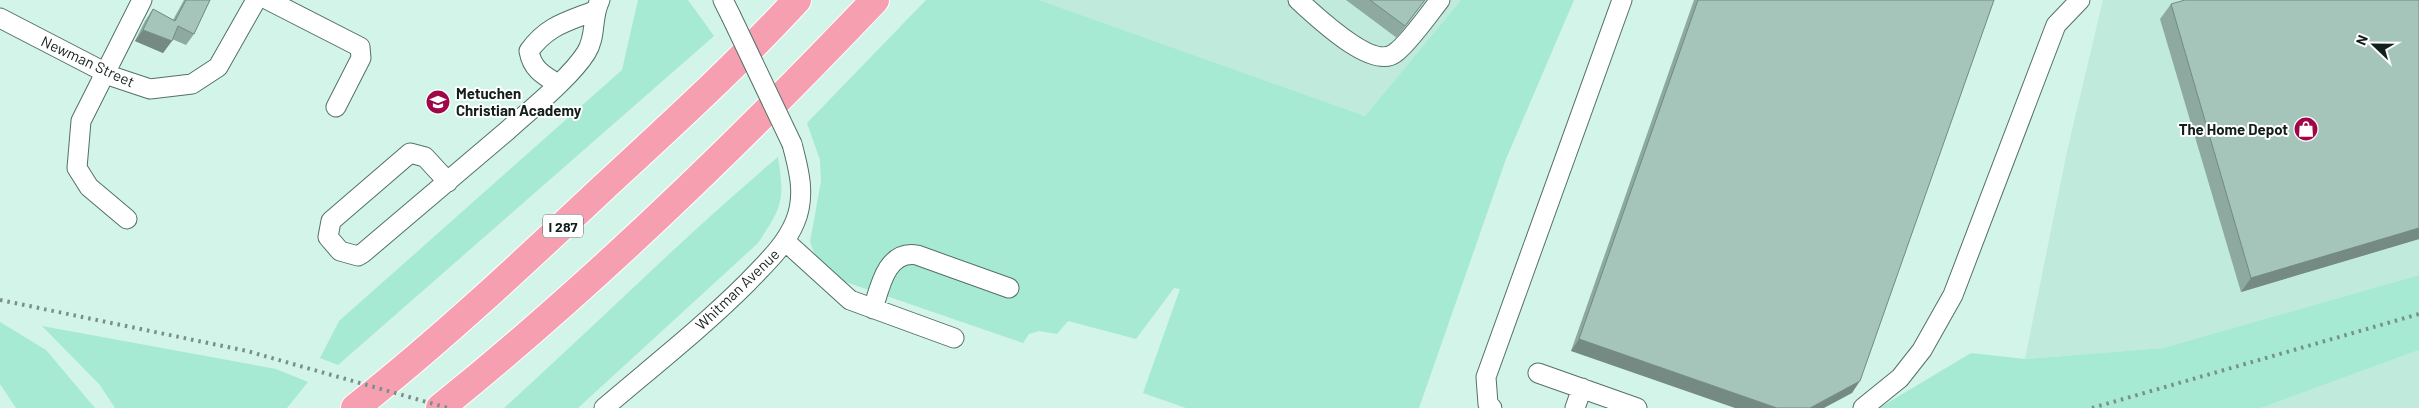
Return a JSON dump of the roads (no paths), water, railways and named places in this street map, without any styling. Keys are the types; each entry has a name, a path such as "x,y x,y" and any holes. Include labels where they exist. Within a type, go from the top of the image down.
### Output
{"highway":[{"name":"I 287","path":"354,408 396,376 550,238 727,73 797,0"},
{"path":"440,408 603,268 753,126 875,0"}],"street":[{"path":"127,218 89,187 77,168 81,121 142,0"},
{"name":"Newman Street","path":"0,18 106,73 150,89 192,84 218,66 256,0"},
{"path":"268,0 360,47 361,58 336,107"},
{"path":"1298,0 1367,54 1383,58 1394,54 1440,0"},
{"path":"1492,408 1488,404 1486,377 1622,0"},
{"path":"1863,408 1900,378 1922,350 1953,295 2056,25 2080,0"},
{"path":"448,182 425,157 410,153 334,217 328,225 328,237 340,251 358,256 448,182 558,84 585,56 594,36 597,6"},
{"path":"558,84 539,72 531,62 529,51 539,37 550,29 597,6"},
{"name":"Whitman Avenue","path":"604,408 723,306 785,241 795,221 800,201 801,175 792,144 727,8"},
{"path":"785,241 850,300 954,338"},
{"path":"873,309 887,271 893,260 902,255 917,255 1009,288"},
{"path":"1538,373 1637,408"},
{"path":"1575,408 1582,388"}],"railway":[{"path":"0,300 247,351 448,408"},
{"path":"2092,408 2419,314"}],"place":[{"name":"Metuchen Christian Academy","path":"438,102"},
{"name":"The Home Depot","path":"2306,129"}]}
